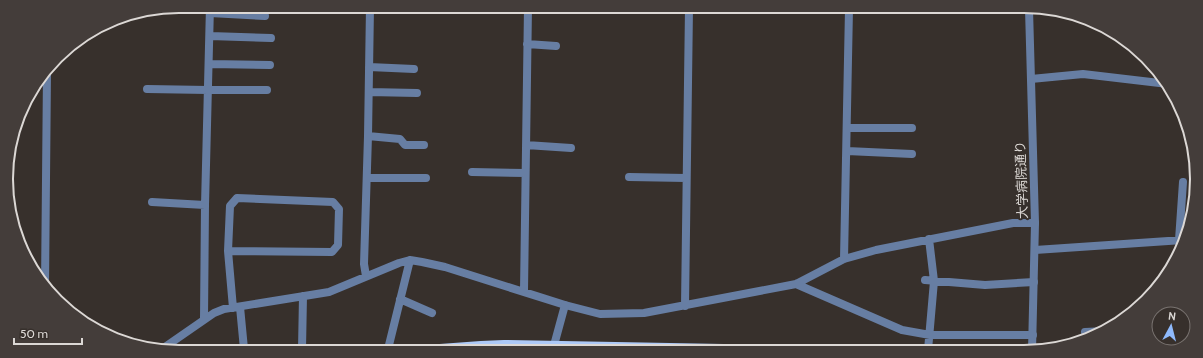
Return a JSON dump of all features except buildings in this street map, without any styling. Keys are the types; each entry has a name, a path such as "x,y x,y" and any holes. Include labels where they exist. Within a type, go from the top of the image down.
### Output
{"street":[{"path":"204,319 205,205 210,13"},
{"path":"241,13 265,16"},
{"path":"366,276 364,264 370,13"},
{"path":"524,291 528,13"},
{"path":"685,306 689,13"},
{"path":"844,259 848,128 849,13"},
{"name":"大学病院通り","path":"1030,13 1035,223 1032,345"},
{"path":"210,36 271,38"},
{"path":"527,44 556,46"},
{"path":"209,64 270,65"},
{"path":"369,67 414,69"},
{"path":"1031,80 1083,74 1159,83"},
{"path":"45,277 47,78"},
{"path":"147,89 267,90"},
{"path":"369,92 417,93"},
{"path":"848,128 912,128"},
{"path":"368,136 400,139 405,146 424,146"},
{"path":"526,145 571,148"},
{"path":"847,151 912,154"},
{"path":"472,172 525,173"},
{"path":"367,178 426,178"},
{"path":"629,178 686,178"},
{"path":"1182,228 1183,182"},
{"path":"228,251 332,252 338,244 339,209 333,202 237,198 230,206 228,251 243,345"},
{"path":"152,202 205,205"},
{"path":"168,345 204,319 224,309 329,292 399,262 410,260 445,267 565,305 600,314 644,313 796,284 844,259 876,250 1013,223 1035,223"},
{"path":"929,345 930,335 930,240"},
{"path":"1035,250 1178,240"},
{"path":"389,345 410,260"},
{"path":"930,280 986,285 1034,282"},
{"path":"796,284 902,330 930,335 1033,335"},
{"path":"302,345 303,296"},
{"path":"400,300 432,312"},
{"path":"555,345 565,305"}]}
